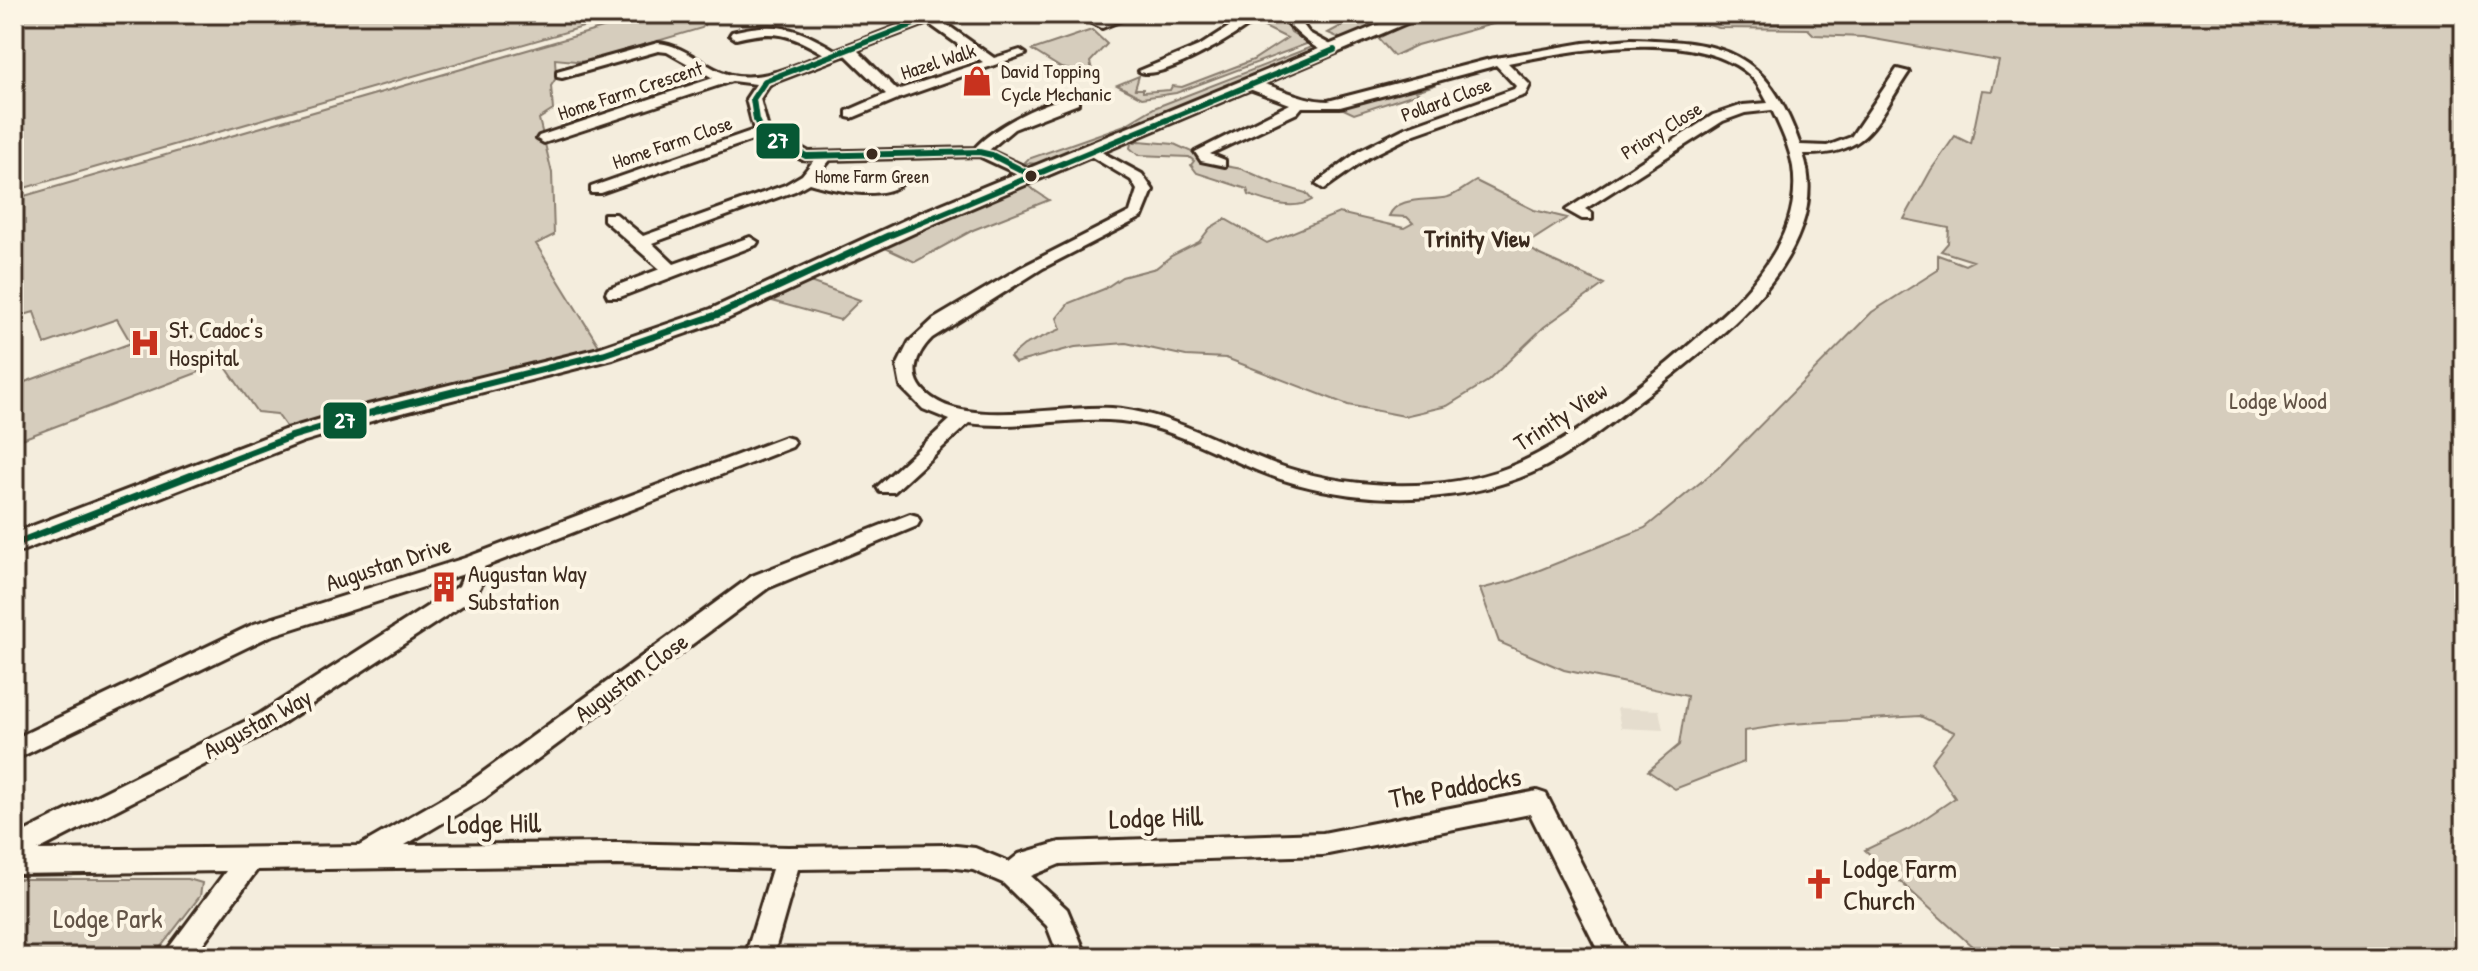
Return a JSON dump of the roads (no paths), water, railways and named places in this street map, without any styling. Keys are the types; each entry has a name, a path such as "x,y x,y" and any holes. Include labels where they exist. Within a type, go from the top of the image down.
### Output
{"street":[{"path":"736,35 769,27 774,14"},
{"name":"Hazel Walk","path":"903,14 929,18 948,28 970,50 993,63"},
{"path":"1079,14 1102,24 1131,14"},
{"path":"1146,71 1206,48 1257,14"},
{"path":"14,544 293,436 400,405 604,354 684,328 732,309 928,218 1419,14"},
{"path":"1289,15 1305,36 1334,50"},
{"path":"929,18 765,81 753,99 756,120 762,132 806,156 979,152 992,155 1031,175"},
{"name":"Hazel Walk","path":"769,27 792,30 864,59 882,86 895,95"},
{"name":"Trinity View","path":"1092,151 1137,177 1145,190 1137,214 1074,245 947,319 920,339 909,354 905,373 909,387 943,413 964,418 1058,412 1141,417 1172,425 1259,465 1291,476 1351,488 1424,490 1474,484 1523,470 1580,436 1723,326 1755,294 1776,266 1795,225 1803,186 1797,149 1758,75 1723,54 1688,45 1634,43 1500,62 1323,105 1299,103 1249,84"},
{"name":"Home Farm Crescent","path":"562,74 658,47 670,48 708,71 727,78 765,81"},
{"name":"Hazel Walk","path":"852,114 895,95 1020,54"},
{"name":"Pollard Close","path":"1324,184 1351,164 1410,131 1520,92 1523,85 1500,62"},
{"path":"1797,149 1828,150 1856,140 1902,72"},
{"name":"Home Farm Crescent","path":"544,139 727,78"},
{"path":"979,152 988,139 1018,122 1073,101"},
{"path":"1220,163 1206,158 1202,152 1252,134 1299,103"},
{"name":"Priory Close","path":"1576,215 1718,118 1743,109 1776,106"},
{"name":"Home Farm Close","path":"596,190 762,132"},
{"path":"641,242 790,188 807,178 825,157"},
{"path":"1351,164 1373,173"},
{"path":"807,178 847,189 894,184"},
{"path":"610,217 671,270"},
{"path":"614,293 750,242"},
{"path":"887,487 964,418"},
{"name":"Augustan Drive","path":"14,750 262,630 473,563 785,443"},
{"name":"Augustan Close","path":"364,857 476,791 760,582 910,521"},
{"name":"Augustan Way","path":"14,860 29,842 266,722 429,617 467,591 475,575 473,563"},
{"name":"The Paddocks","path":"1261,845 1323,844 1537,802 1615,957"},
{"name":"Lodge Hill","path":"14,860 617,854 788,858 947,856 975,859 1012,875 1028,862 1060,853 1261,845"},
{"path":"759,957 788,858"},
{"path":"176,957 250,859"},
{"path":"1012,875 1057,918 1073,957"}],"place":[{"name":"David Topping Cycle Mechanic","path":"977,81"},
{"name":"Home Farm Green","path":"872,154"},
{"name":"St. Cadoc's Hospital","path":"145,343"},
{"name":"Augustan Way Substation","path":"444,587"},
{"name":"Lodge Farm Church","path":"1819,884"}],"district":[{"name":"Trinity View","path":"1477,238"}],"park label":[{"name":"Lodge Wood","path":"2278,400"},
{"name":"Lodge Park","path":"108,918"}]}
